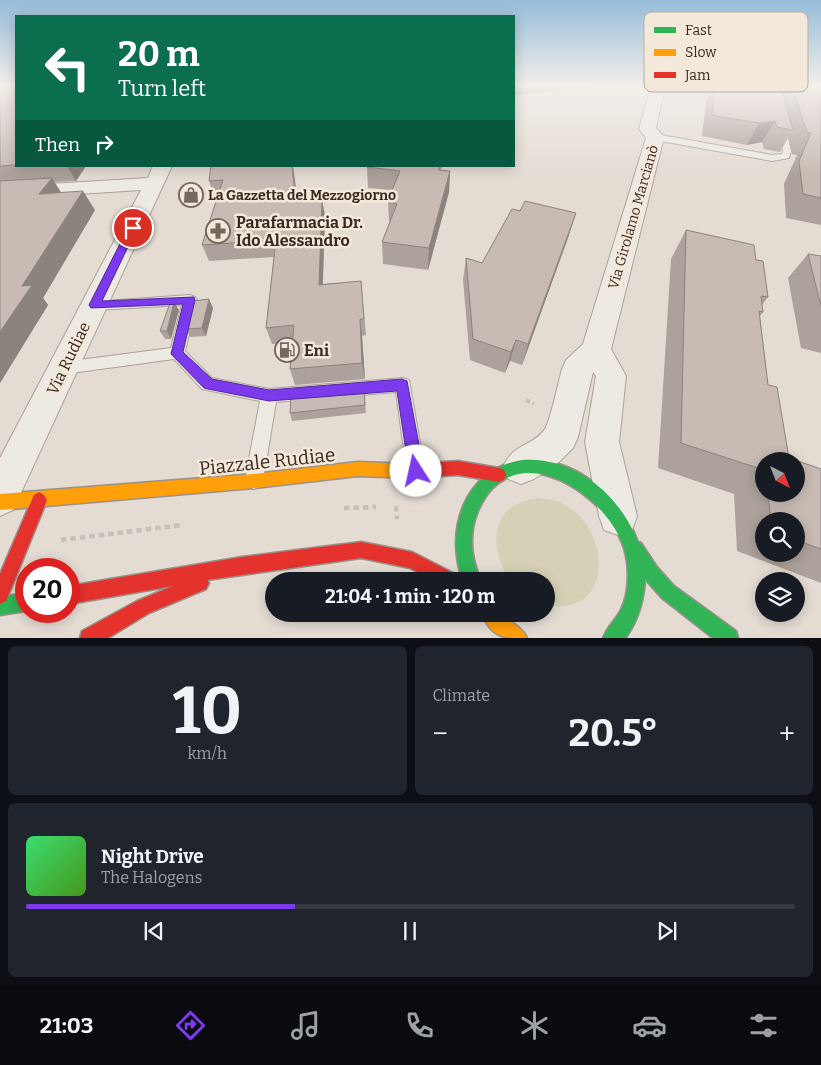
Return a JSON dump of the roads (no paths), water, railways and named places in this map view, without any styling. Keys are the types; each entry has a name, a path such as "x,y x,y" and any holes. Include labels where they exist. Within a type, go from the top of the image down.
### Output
{"main road":[{"name":"Piazzale Rudiae","path":"0,502 254,481 358,469 416,471 458,468 510,471 546,468 572,476 597,492 618,516 632,545 668,592 729,638"},
{"path":"469,572 464,560 464,524 476,494 510,471"},
{"path":"0,595 39,500"},
{"name":"Piazzale Rudiae","path":"612,638 618,633 633,607 638,576 632,545"},
{"path":"80,593 242,565 361,550 412,560 434,572"},
{"path":"89,638 143,607 242,565"},
{"path":"0,606 15,604"},
{"path":"498,622 518,638"}],"street":[{"name":"Via Girolamo Marcianò","path":"510,471 547,450 562,437 577,369 596,350 655,137 647,129 650,116"},
{"path":"0,193 159,174"},
{"name":"Via Rudiae","path":"0,496 159,174"},
{"path":"596,350 611,376 602,442 618,516"}],"lane":[{"path":"655,137 772,158 786,156 787,151 778,116"},
{"path":"94,305 190,300 177,354"},
{"path":"64,368 177,354"},
{"path":"177,354 208,384 269,396 402,385 416,471"},
{"path":"254,481 269,396"}],"place":[{"name":"La Gazzetta del Mezzogiorno","path":"191,195"},
{"name":"Parafarmacia Dr. Ido Alessandro","path":"218,231"},
{"name":"Eni","path":"287,350"}]}
